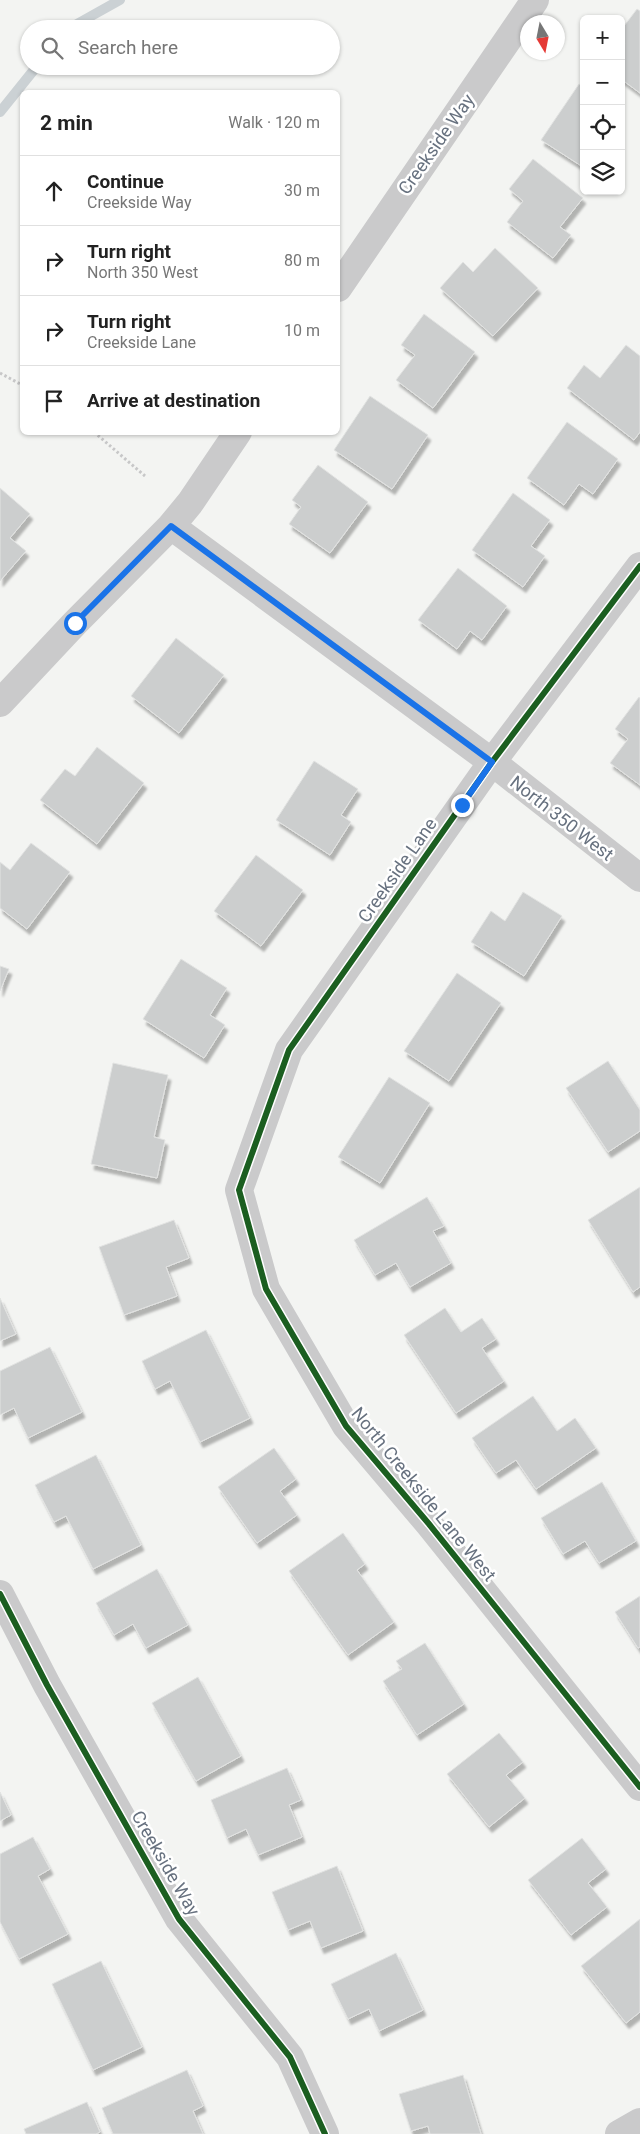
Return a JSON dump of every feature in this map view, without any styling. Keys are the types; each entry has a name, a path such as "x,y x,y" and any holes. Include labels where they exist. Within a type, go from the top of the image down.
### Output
{"street":[{"name":"Creekside Way","path":"340,285 536,0"},
{"path":"0,703 75,623 171,526 190,503 236,435"},
{"name":"North 350 West","path":"171,526 492,762 640,878"},
{"name":"Creekside Lane","path":"239,1190 289,1050 492,762 640,566"},
{"name":"North Creekside Lane West","path":"239,1190 266,1289 346,1426 429,1524 640,1787"},
{"name":"Creekside Way","path":"0,1594 47,1685 179,1919 290,2057 325,2134"},
{"path":"619,2134 640,2122"}],"path":[{"path":"0,373 20,384"},
{"path":"97,435 145,476"}],"building":[{"path":"637,9 640,11 640,93 625,82 625,25"},
{"path":"579,84 580,85 580,165 541,140"},
{"path":"533,159 583,198 560,227 571,235 553,258 507,222 523,201 509,189"},
{"path":"495,248 538,288 493,336 440,288 463,262 473,272"},
{"path":"424,314 475,352 433,408 396,380 415,355 401,345"},
{"path":"626,345 640,356 640,432 634,440 567,388 584,365 600,378"},
{"path":"370,396 428,435 392,489 334,450"},
{"path":"567,422 618,459 593,494 579,484 564,505 527,478"},
{"path":"318,465 368,502 330,553 289,524 301,507 292,500"},
{"path":"0,488 30,514 10,538 26,551 0,581"},
{"path":"513,493 550,520 531,546 545,556 523,587 472,550"},
{"path":"458,568 507,606 482,640 470,631 457,649 418,620"},
{"path":"176,638 224,675 179,733 131,696"},
{"path":"639,697 640,785 610,763 628,739 615,729"},
{"path":"97,747 144,783 97,844 40,800 65,769 75,776"},
{"path":"314,761 358,789 341,815 351,822 330,855 276,820"},
{"path":"31,843 70,872 27,929 0,908 0,862 10,870"},
{"path":"256,855 303,890 261,946 214,911"},
{"path":"523,892 562,916 524,976 471,942 491,911 505,921"},
{"path":"181,959 227,988 210,1015 225,1025 204,1058 143,1019"},
{"path":"0,966 9,969 0,991"},
{"path":"457,973 501,1003 449,1081 404,1051"},
{"path":"608,1061 640,1110 640,1131 608,1152 566,1088"},
{"path":"113,1063 168,1075 154,1137 165,1140 157,1178 91,1164"},
{"path":"389,1077 430,1103 380,1183 338,1157"},
{"path":"640,1187 640,1287 633,1292 588,1220"},
{"path":"427,1197 444,1226 433,1231 451,1263 410,1287 396,1263 375,1275 354,1240"},
{"path":"174,1220 189,1258 166,1267 177,1296 124,1315 99,1247"},
{"path":"0,1298 16,1334 0,1341"},
{"path":"445,1308 461,1332 482,1318 496,1339 482,1348 504,1381 456,1413 404,1335"},
{"path":"206,1330 250,1418 200,1442 170,1381 155,1389 142,1361"},
{"path":"50,1347 82,1412 28,1438 14,1408 0,1415 0,1371"},
{"path":"533,1396 557,1431 575,1418 596,1448 536,1489 516,1460 496,1473 472,1438"},
{"path":"274,1448 296,1479 280,1491 297,1515 257,1543 218,1487"},
{"path":"96,1455 141,1545 93,1569 66,1516 54,1522 35,1485"},
{"path":"602,1482 636,1541 599,1563 585,1541 563,1554 541,1518"},
{"path":"343,1533 365,1564 357,1570 394,1622 348,1655 289,1571"},
{"path":"157,1569 188,1625 146,1648 133,1624 114,1635 96,1603"},
{"path":"640,1596 640,1647 638,1648 615,1612"},
{"path":"425,1643 464,1704 417,1735 383,1681 402,1669 396,1661"},
{"path":"198,1677 241,1756 196,1781 152,1703"},
{"path":"499,1733 523,1762 506,1775 525,1798 489,1827 447,1774"},
{"path":"287,1768 301,1800 289,1805 302,1837 258,1855 246,1829 227,1838 211,1800"},
{"path":"0,1792 11,1815 0,1821"},
{"path":"33,1837 50,1869 38,1876 68,1934 19,1959 0,1922 0,1854"},
{"path":"582,1838 606,1869 588,1883 607,1907 571,1935 528,1880"},
{"path":"337,1866 363,1931 321,1948 310,1921 288,1930 272,1892"},
{"path":"640,1919 640,2012 626,2023 581,1966"},
{"path":"396,1953 423,2010 379,2031 369,2009 348,2019 331,1984"},
{"path":"101,1961 142,2047 93,2070 52,1984"},
{"path":"187,2070 203,2106 193,2111 203,2134 113,2134 102,2108"},
{"path":"463,2075 481,2134 430,2134 428,2126 411,2131 399,2094"},
{"path":"87,2102 100,2132 96,2134 26,2134 24,2129"}],"waterway":[{"path":"84,20 120,0"},
{"path":"0,112 30,75"}],"cycle path":[{"path":"640,566 492,762 289,1050 239,1190 266,1289 346,1426 429,1524 640,1787"},
{"path":"0,1594 47,1685 179,1919 290,2057 325,2134"}],"route":[{"path":"75,623 171,526 492,762 462,805"}]}
